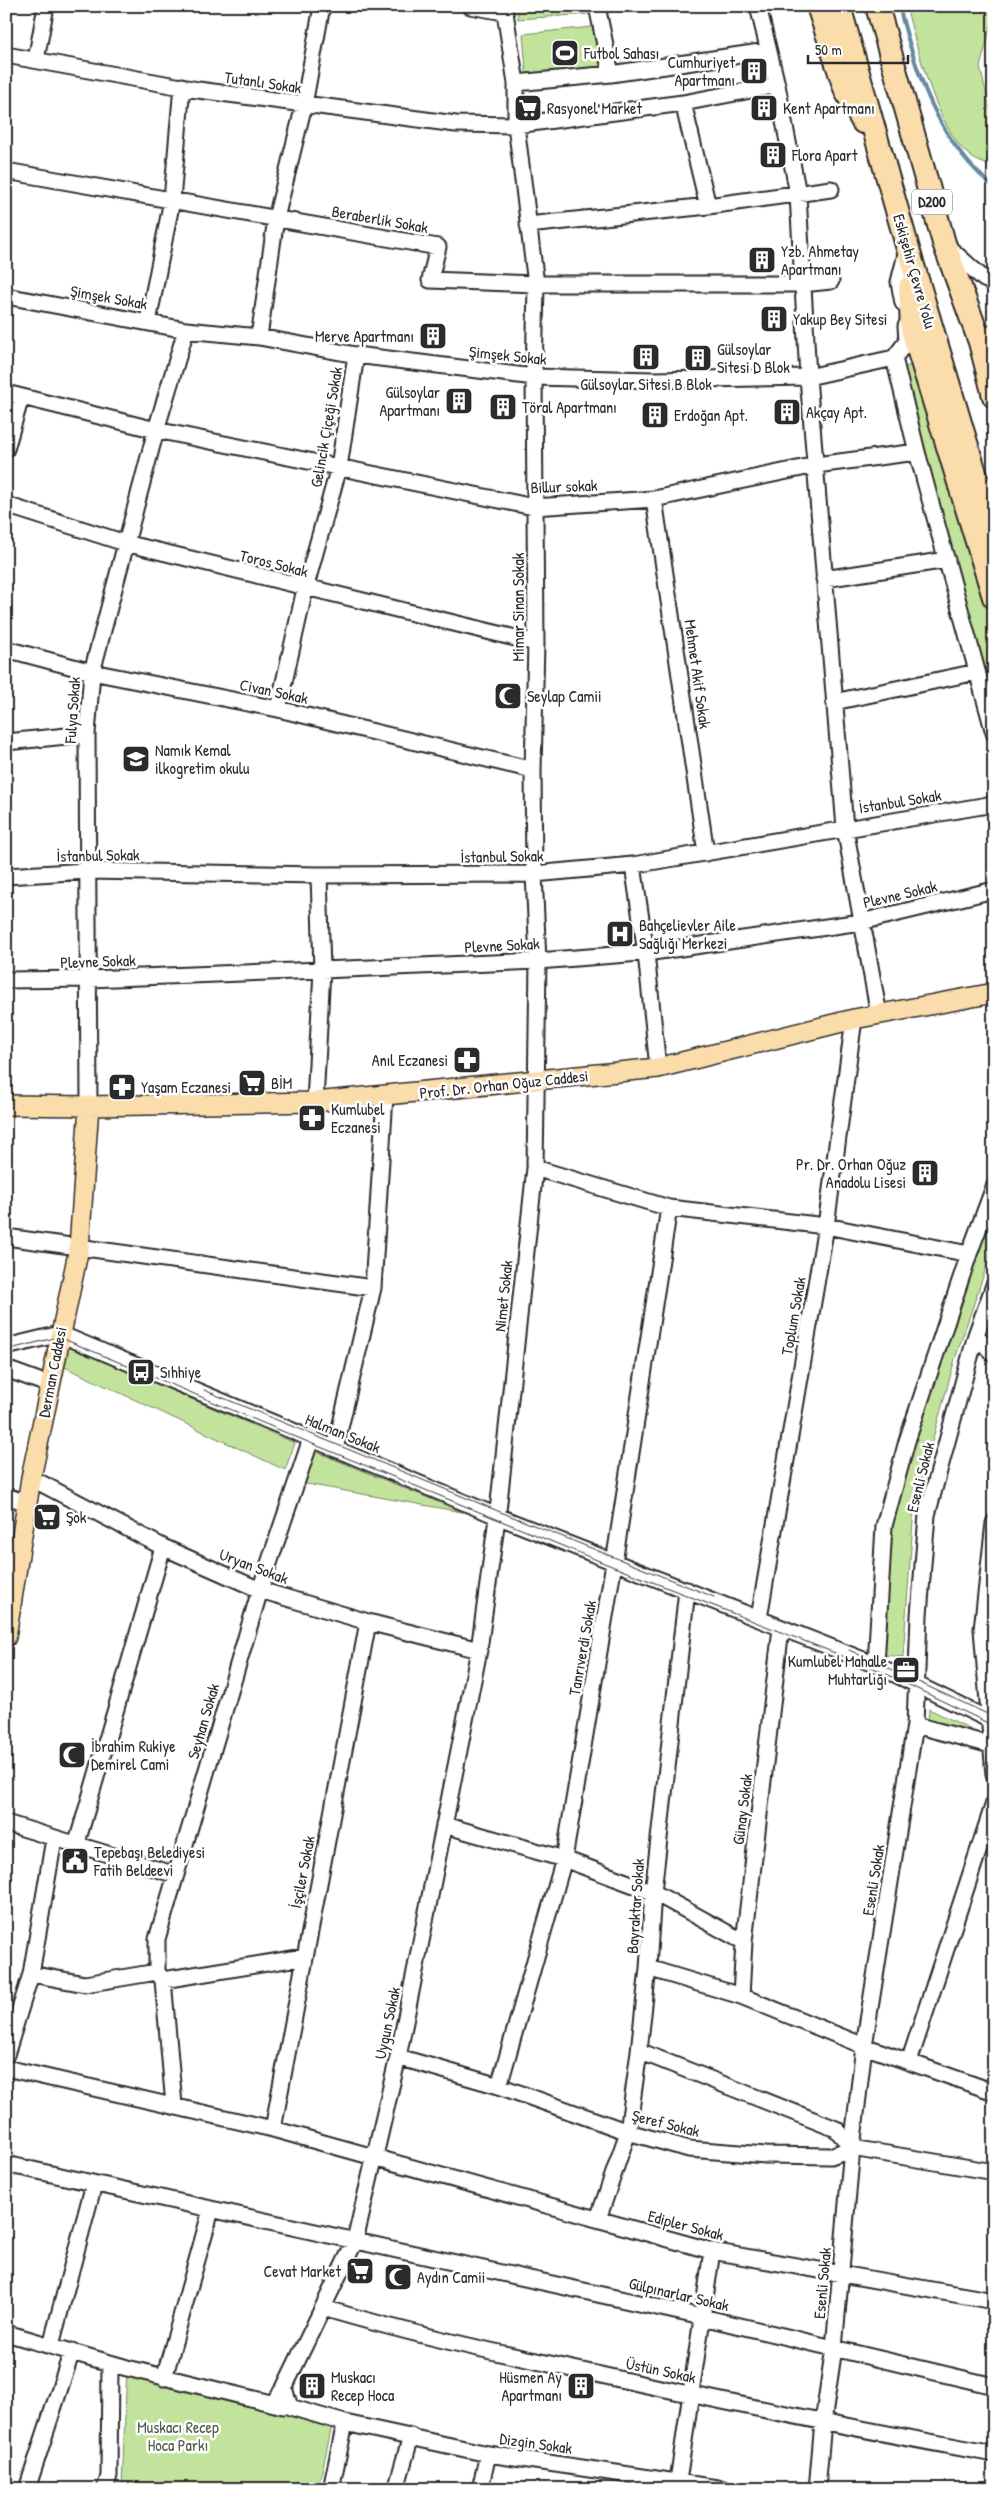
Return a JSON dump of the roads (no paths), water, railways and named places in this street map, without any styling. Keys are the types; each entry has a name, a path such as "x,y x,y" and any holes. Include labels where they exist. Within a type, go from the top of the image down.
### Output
{"highway":[{"path":"818,6 846,91 885,162"},
{"name":"Eskişehir Çevre Yolu","path":"839,6 885,162 908,249 994,536"},
{"name":"D200","path":"876,6 944,244 987,338 994,396"},
{"path":"908,249 912,329 994,597"},
{"path":"987,338 994,389"}],"main road":[{"name":"Prof. Dr. Orhan Oğuz Caddesi","path":"6,1105 89,1106 315,1102 658,1068 854,1019 994,993"},
{"name":"Derman Caddesi","path":"6,1637 10,1584 79,1248 89,1106"}],"street":[{"path":"36,60 46,6"},
{"path":"259,337 276,218 304,105 322,6"},
{"path":"470,6 504,9"},
{"path":"597,6 611,74"},
{"path":"758,6 767,51 777,85 798,194 808,377 845,828 879,1015"},
{"name":"Mimar Sinan Sokak","path":"504,9 516,83 516,125 536,284 534,377 536,643 533,770 534,874 538,961 536,1080"},
{"path":"516,83 611,74 767,51"},
{"name":"Tutanlı Sokak","path":"6,55 198,90 456,124 516,125 683,103 777,85"},
{"path":"148,322 172,200 182,86"},
{"path":"683,103 708,206"},
{"name":"Beraberlik Sokak","path":"6,171 438,246 430,280 536,284 802,284 831,281"},
{"path":"528,225 708,206 831,189"},
{"path":"944,244 984,279 994,283"},
{"path":"908,249 899,282 907,341 894,358 917,452 994,733"},
{"name":"Şimşek Sokak","path":"6,296 186,330 259,337 356,355 534,377 653,380 808,377 894,358"},
{"name":"Fulya Sokak","path":"89,1106 87,734 92,672 156,430 186,330"},
{"name":"Gelincik Çiçeği Sokak","path":"278,709 305,589 339,467 356,355"},
{"path":"6,394 156,430"},
{"path":"6,449 21,397"},
{"name":"Billur sokak","path":"156,430 534,507 654,499 816,465 917,452"},
{"name":"Mehmet Akif Sokak","path":"654,499 706,854"},
{"name":"Toros Sokak","path":"6,505 125,543 305,589 536,643"},
{"path":"824,580 947,560"},
{"name":"Civan Sokak","path":"6,649 92,672 278,709 533,770"},
{"path":"834,702 977,672"},
{"path":"6,742 87,734"},
{"name":"İstanbul Sokak","path":"6,876 87,871 318,875 534,874 633,865 706,854 845,828 994,804"},
{"path":"633,865 646,953 658,1068"},
{"path":"315,1102 322,970 318,875"},
{"name":"Plevne Sokak","path":"6,980 89,979 538,961 646,953 861,922 994,890"},
{"name":"Toplum Sokak","path":"759,1618 826,1226 854,1019"},
{"name":"Nimet Sokak","path":"479,1650 497,1516 535,1168 536,1080"},
{"path":"335,1449 373,1288 385,1096"},
{"path":"535,1168 669,1208 826,1226 969,1254"},
{"name":"Esenli Sokak","path":"876,1665 884,1526 907,1441 969,1254 994,1188"},
{"name":"Tanrıverdi Sokak","path":"499,2086 564,1859 614,1563 669,1208"},
{"path":"6,1237 373,1288"},
{"name":"Esenli Sokak","path":"817,2489 823,2422 834,2348 852,2148 864,2046 915,1725 915,1686 927,1515 976,1336 994,1284"},
{"path":"6,1347 60,1334"},
{"name":"Halman Sokak","path":"60,1334 497,1516 876,1665 915,1686 991,1721"},
{"path":"976,1336 994,1355"},
{"path":"6,1369 50,1385"},
{"name":"Seyhan Sokak","path":"174,2105 157,1938 260,1590 310,1438"},
{"name":"Uryan Sokak","path":"31,1478 163,1547 260,1590 368,1622 479,1650"},
{"path":"6,1496 27,1502"},
{"path":"994,1523 982,1629 994,1775"},
{"path":"76,1846 163,1547"},
{"name":"Bayraktar Sokak","path":"598,2219 628,2132 640,2051 653,1892 686,1590"},
{"name":"İşçiler Sokak","path":"273,2129 368,1622"},
{"name":"Günay Sokak","path":"741,1996 744,1942 781,1628"},
{"name":"Uygun Sokak","path":"273,2403 284,2388 355,2241 398,2057 479,1650"},
{"path":"915,1725 991,1745"},
{"path":"909,2062 994,1803"},
{"path":"6,1823 76,1846 176,1875"},
{"path":"444,1825 564,1859 653,1892 744,1942"},
{"path":"6,2055 30,1974 54,1839"},
{"path":"30,1974 86,1984 304,1957"},
{"path":"648,1968 741,1996 864,2046 994,2092"},
{"path":"640,2051 836,2130 852,2148"},
{"name":"Şeref Sokak","path":"398,2057 499,2086 628,2132 689,2150 831,2156 852,2148 994,2172"},
{"name":"Edipler Sokak","path":"6,2068 273,2129 375,2156 712,2252 994,2301"},
{"name":"Gülpınarlar Sokak","path":"6,2164 702,2317 994,2386"},
{"path":"51,2346 94,2184"},
{"path":"6,2333 164,2378 212,2210"},
{"path":"678,2481 712,2252"},
{"name":"Üstün Sokak","path":"323,2308 401,2331 690,2395 994,2454"},
{"path":"27,2489 72,2351"},
{"path":"105,2489 109,2476 110,2364"},
{"name":"Dizgin Sokak","path":"164,2378 290,2407 345,2422 488,2454 724,2489"},
{"path":"284,2388 290,2407"},
{"path":"331,2489 345,2422"},
{"path":"396,2489 411,2436"},
{"path":"480,2489 488,2454"}],"waterway":[{"path":"899,6 922,81 944,128 958,149 994,187"}],"tram line":[{"path":"6,1350 59,1337 308,1442 614,1567 876,1669 994,1726"},
{"path":"204,1390 498,1511 714,1597"},
{"path":"849,1650 994,1717"}],"place":[{"name":"Futbol Sahası","path":"565,53"},
{"name":"Cumhuriyet Apartmanı","path":"754,71"},
{"name":"Rasyonel Market","path":"528,108"},
{"name":"Kent Apartmanı","path":"764,108"},
{"name":"Flora Apart","path":"773,155"},
{"name":"Yzb. Ahmetay Apartmanı","path":"762,260"},
{"name":"Yakup Bey Sitesi","path":"774,319"},
{"name":"Merve Apartmanı","path":"433,336"},
{"name":"Gülsoylar Sitesi B Blok","path":"646,357"},
{"name":"Gülsoylar Sitesi D Blok","path":"698,358"},
{"name":"Gülsoylar Apartmanı","path":"459,401"},
{"name":"Töral Apartmanı","path":"503,407"},
{"name":"Akçay Apt.","path":"787,412"},
{"name":"Erdoğan Apt.","path":"655,415"},
{"name":"Seylap Camii","path":"508,696"},
{"name":"Namık Kemal ilkogretim okulu","path":"136,759"},
{"name":"Bahçelievler Aile Sağlığı Merkezi","path":"620,934"},
{"name":"Anıl Eczanesi","path":"467,1060"},
{"name":"BİM","path":"252,1083"},
{"name":"Yaşam Eczanesi","path":"122,1087"},
{"name":"Kumlubel Eczanesi","path":"312,1118"},
{"name":"Pr. Dr. Orhan Oğuz Anadolu Lisesi","path":"925,1173"},
{"name":"Sıhhiye","path":"141,1372"},
{"name":"Şok","path":"47,1517"},
{"name":"Kumlubel Mahalle Muhtarlığı","path":"906,1670"},
{"name":"İbrahim Rukiye Demirel Cami","path":"72,1755"},
{"name":"Tepebaşı Belediyesi Fatih Beldeevi","path":"75,1861"},
{"name":"Cevat Market","path":"360,2271"},
{"name":"Aydın Camii","path":"398,2277"},
{"name":"Muskacı Recep Hoca","path":"312,2386"},
{"name":"Hüsmen Ay Apartmanı","path":"581,2386"}],"park label":[{"name":"Muskacı Recep Hoca Parkı","path":"178,2436"}]}
